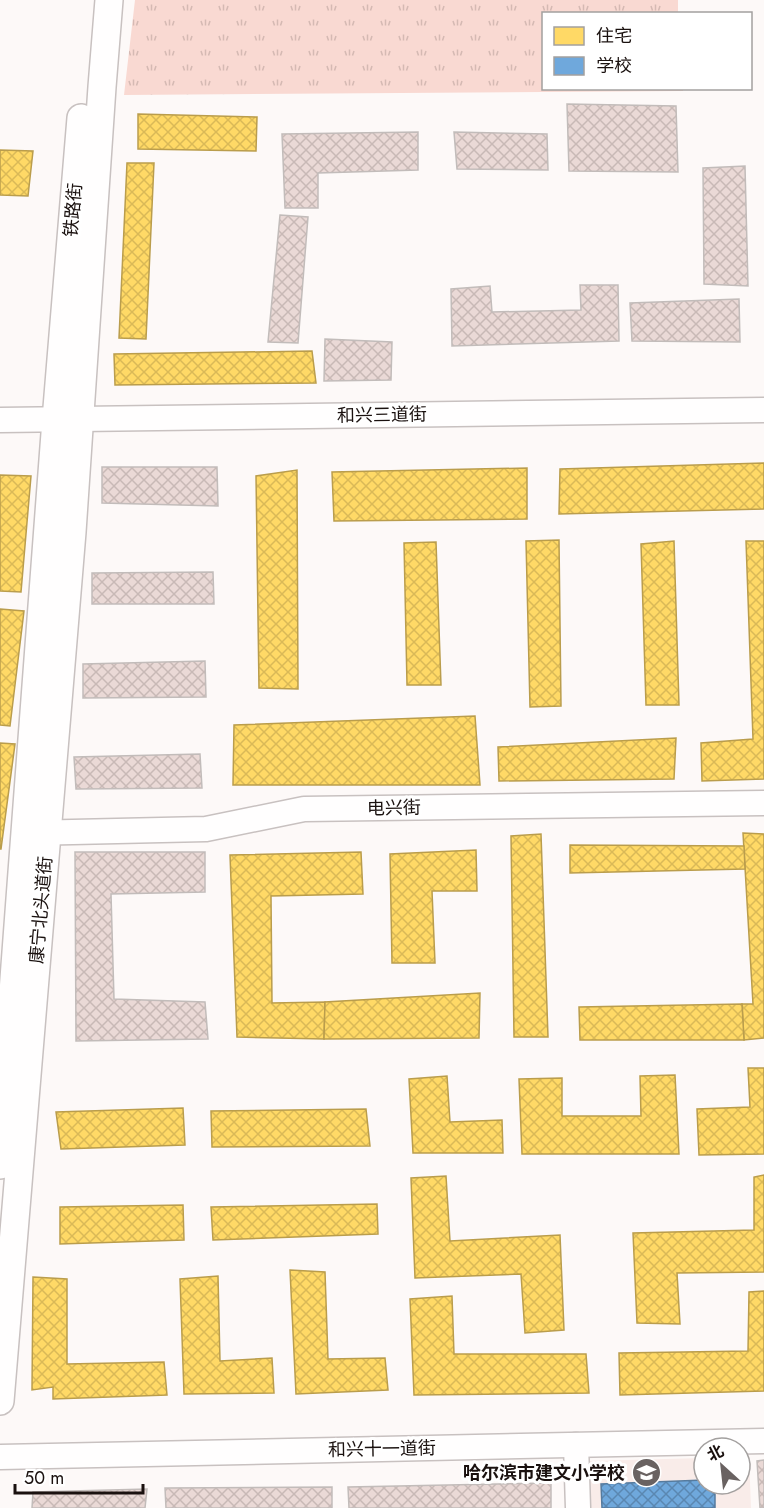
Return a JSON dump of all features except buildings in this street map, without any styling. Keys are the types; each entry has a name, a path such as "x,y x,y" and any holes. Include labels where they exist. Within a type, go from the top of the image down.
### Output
{"main road":[{"name":"铁路街","path":"67,419 91,0"},
{"name":"铁路街","path":"67,419 109,0"},
{"name":"康宁北头道街","path":"0,1401 36,833 67,419"},
{"name":"康宁北头道街","path":"0,1164 36,833"}],"street":[{"name":"和兴三道街","path":"0,420 764,410"},
{"name":"电兴街","path":"36,833 206,829 304,809 764,803"},
{"name":"和兴十一道街","path":"0,1456 764,1440"},
{"path":"576,1444 578,1508"}],"shaded area":[{"name":"哈尔滨市建文小学校","path":"692,1458 692,1496 751,1496 751,1508 590,1508 589,1461"}],"green space":[{"path":"135,0 678,0 678,12 542,12 542,90 683,91 124,95"}],"place":[{"name":"哈尔滨市建文小学校","path":"646,1473"}]}
